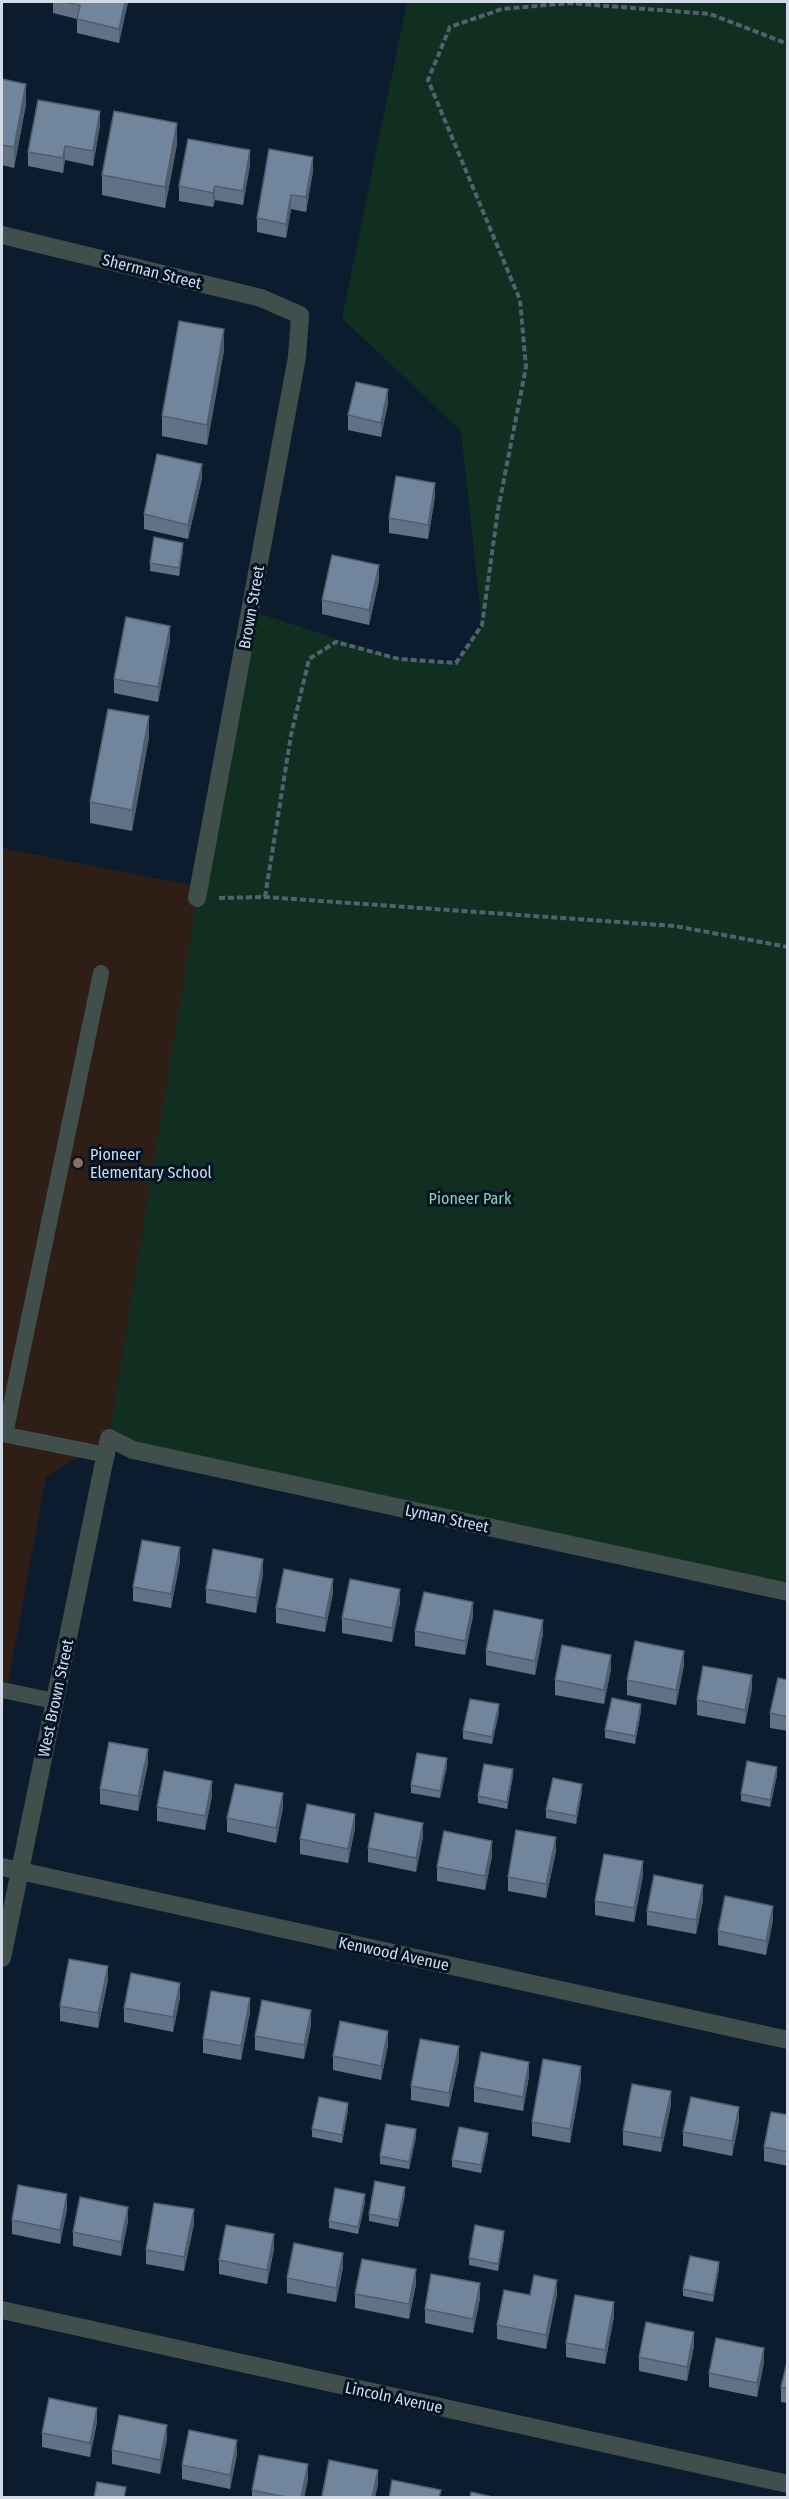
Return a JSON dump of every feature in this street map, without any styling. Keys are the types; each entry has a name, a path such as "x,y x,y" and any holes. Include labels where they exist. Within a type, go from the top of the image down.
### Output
{"street":[{"name":"Sherman Street","path":"2,235 261,298 300,315"},
{"name":"Brown Street","path":"197,898 297,357 300,315"},
{"name":"Lyman Street","path":"108,1447 133,1450 788,1592"},
{"name":"West Brown Street","path":"2,1958 10,1868 54,1701 108,1447"},
{"name":"Kenwood Avenue","path":"10,1868 788,2040"},
{"name":"Lincoln Avenue","path":"2,2310 788,2484"}],"lane":[{"path":"101,973 3,1434 108,1447"},
{"path":"2,1690 54,1701"}],"path":[{"path":"265,897 291,735 309,659 336,642 399,659 456,663 482,625 498,510 526,367 520,300 428,80 450,27 502,9 569,3 710,14 788,44"},
{"path":"197,898 265,897 675,926 788,947"}],"shaded area":[{"name":"Pioneer Elementary School","path":"2,848 200,887 109,1438 46,1477 2,1716"}],"green space":[{"name":"Pioneer Park","path":"407,2 787,2 787,1592 109,1438 197,898 251,611 399,659 456,663 482,625 461,431 342,318"}],"building":[{"path":"64,2 125,2 119,29 77,19 80,5"},
{"path":"2,79 26,84 14,147 2,145"},
{"path":"38,100 100,111 93,151 65,146 63,158 28,152"},
{"path":"114,111 177,123 165,187 102,175"},
{"path":"188,139 250,150 243,191 215,186 213,193 179,186"},
{"path":"269,149 313,157 306,197 291,195 286,224 257,218"},
{"path":"179,321 224,329 207,425 162,416"},
{"path":"356,382 388,389 381,423 348,415"},
{"path":"157,454 202,464 188,525 144,514"},
{"path":"396,476 435,483 428,525 389,518"},
{"path":"154,537 183,543 179,568 150,563"},
{"path":"332,555 379,565 369,610 322,600"},
{"path":"126,617 170,626 158,687 114,679"},
{"path":"108,709 149,716 132,810 90,802"},
{"path":"142,1540 180,1547 171,1594 133,1587"},
{"path":"213,1549 263,1559 256,1598 206,1589"},
{"path":"284,1569 333,1579 325,1618 276,1608"},
{"path":"350,1579 400,1589 392,1628 342,1618"},
{"path":"424,1592 473,1602 465,1641 415,1631"},
{"path":"494,1610 543,1620 535,1661 486,1651"},
{"path":"635,1641 684,1651 676,1690 627,1680"},
{"path":"562,1645 611,1655 604,1690 555,1680"},
{"path":"703,1666 752,1675 745,1710 697,1700"},
{"path":"778,1678 788,1680 788,1717 770,1713"},
{"path":"612,1698 641,1704 635,1736 605,1730"},
{"path":"470,1699 499,1704 492,1737 463,1731"},
{"path":"109,1742 148,1749 138,1796 100,1789"},
{"path":"417,1753 447,1758 440,1791 411,1785"},
{"path":"747,1761 777,1767 770,1800 741,1794"},
{"path":"484,1764 513,1769 507,1802 478,1796"},
{"path":"164,1771 212,1781 205,1816 157,1807"},
{"path":"553,1778 582,1784 576,1816 546,1810"},
{"path":"235,1784 283,1793 276,1828 227,1818"},
{"path":"307,1804 355,1814 348,1849 300,1839"},
{"path":"375,1813 423,1823 416,1858 368,1848"},
{"path":"516,1830 556,1837 546,1884 508,1877"},
{"path":"444,1831 492,1841 485,1876 437,1867"},
{"path":"604,1854 643,1861 634,1908 595,1901"},
{"path":"654,1875 703,1885 696,1920 647,1911"},
{"path":"725,1896 773,1906 766,1941 718,1931"},
{"path":"69,1959 108,1966 98,2013 60,2006"},
{"path":"131,1973 180,1983 173,2017 124,2008"},
{"path":"211,1991 250,1998 241,2046 203,2039"},
{"path":"262,2000 311,2010 304,2045 255,2036"},
{"path":"340,2021 388,2031 381,2066 333,2056"},
{"path":"420,2039 459,2046 449,2093 411,2086"},
{"path":"481,2052 529,2062 523,2097 474,2087"},
{"path":"543,2059 581,2066 570,2129 532,2122"},
{"path":"632,2084 671,2091 661,2138 623,2131"},
{"path":"319,2097 348,2103 342,2135 312,2129"},
{"path":"691,2097 739,2107 732,2141 683,2132"},
{"path":"771,2112 788,2115 788,2152 764,2147"},
{"path":"386,2124 416,2129 409,2162 380,2156"},
{"path":"459,2127 488,2133 481,2165 452,2160"},
{"path":"375,2181 405,2187 398,2220 369,2214"},
{"path":"18,2185 67,2194 60,2230 12,2220"},
{"path":"335,2188 365,2194 358,2227 329,2221"},
{"path":"80,2197 128,2207 121,2242 73,2232"},
{"path":"154,2203 194,2209 184,2257 146,2250"},
{"path":"226,2225 274,2234 267,2270 219,2260"},
{"path":"475,2225 504,2231 498,2264 469,2258"},
{"path":"294,2243 343,2253 336,2288 287,2278"},
{"path":"690,2256 719,2262 713,2295 683,2289"},
{"path":"362,2259 416,2269 409,2304 355,2294"},
{"path":"431,2274 480,2283 473,2319 425,2309"},
{"path":"534,2275 557,2280 546,2335 497,2325 504,2290 530,2295"},
{"path":"575,2295 614,2302 605,2350 566,2343"},
{"path":"646,2322 694,2332 687,2367 639,2357"},
{"path":"716,2338 764,2348 757,2383 709,2373"},
{"path":"788,2358 788,2389 781,2387"},
{"path":"49,2398 97,2408 90,2443 42,2433"},
{"path":"119,2415 167,2425 160,2460 112,2450"},
{"path":"189,2430 237,2440 230,2475 182,2465"},
{"path":"259,2455 308,2464 301,2498 252,2490"},
{"path":"329,2460 378,2470 372,2498 322,2496"},
{"path":"392,2480 441,2490 439,2498 389,2498"},
{"path":"97,2482 126,2487 124,2498 94,2498"},
{"path":"471,2492 497,2498 470,2498"}],"place":[{"name":"Pioneer Elementary School","path":"78,1163"}]}
